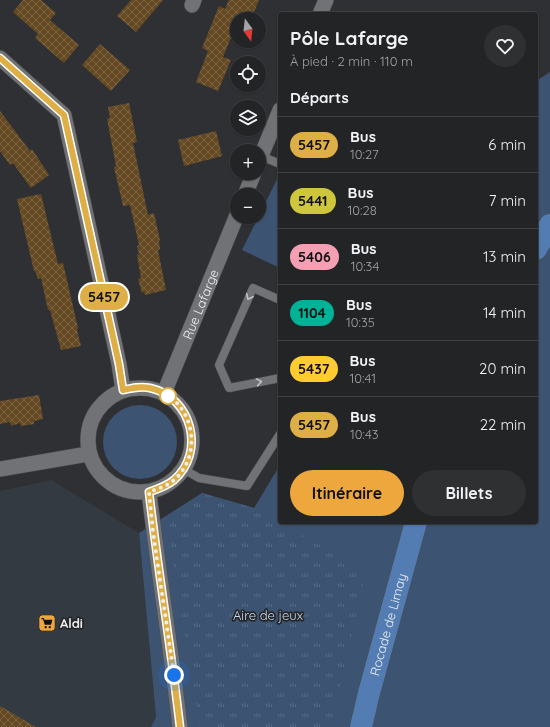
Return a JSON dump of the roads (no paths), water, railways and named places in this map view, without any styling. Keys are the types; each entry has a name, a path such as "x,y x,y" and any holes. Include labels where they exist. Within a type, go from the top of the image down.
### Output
{"main road":[{"path":"538,246 550,225"},
{"name":"Rocade de Limay","path":"361,727 415,524"}],"street":[{"path":"321,12 326,0"},
{"path":"0,58 64,115 119,364 123,390"},
{"path":"266,144 278,115"},
{"name":"Rue Lafarge","path":"164,393 233,224"},
{"path":"137,387 150,388 164,393 176,401 185,413 191,426 192,442 190,456 183,469 174,480 162,488 149,492 133,492 118,488 105,480 95,468 88,454 87,438 90,422 97,408 109,397 123,390 137,387"},
{"path":"0,469 88,454"},
{"path":"149,492 153,532 170,641 180,727"}],"lane":[{"path":"266,160 278,164"},
{"path":"278,299 253,288 219,365 229,388 278,378"},
{"path":"183,469 199,478 247,486 278,437"}],"place":[{"name":"Aldi","path":"47,623"}],"park label":[{"name":"Aire de jeux","path":"268,615"}]}
